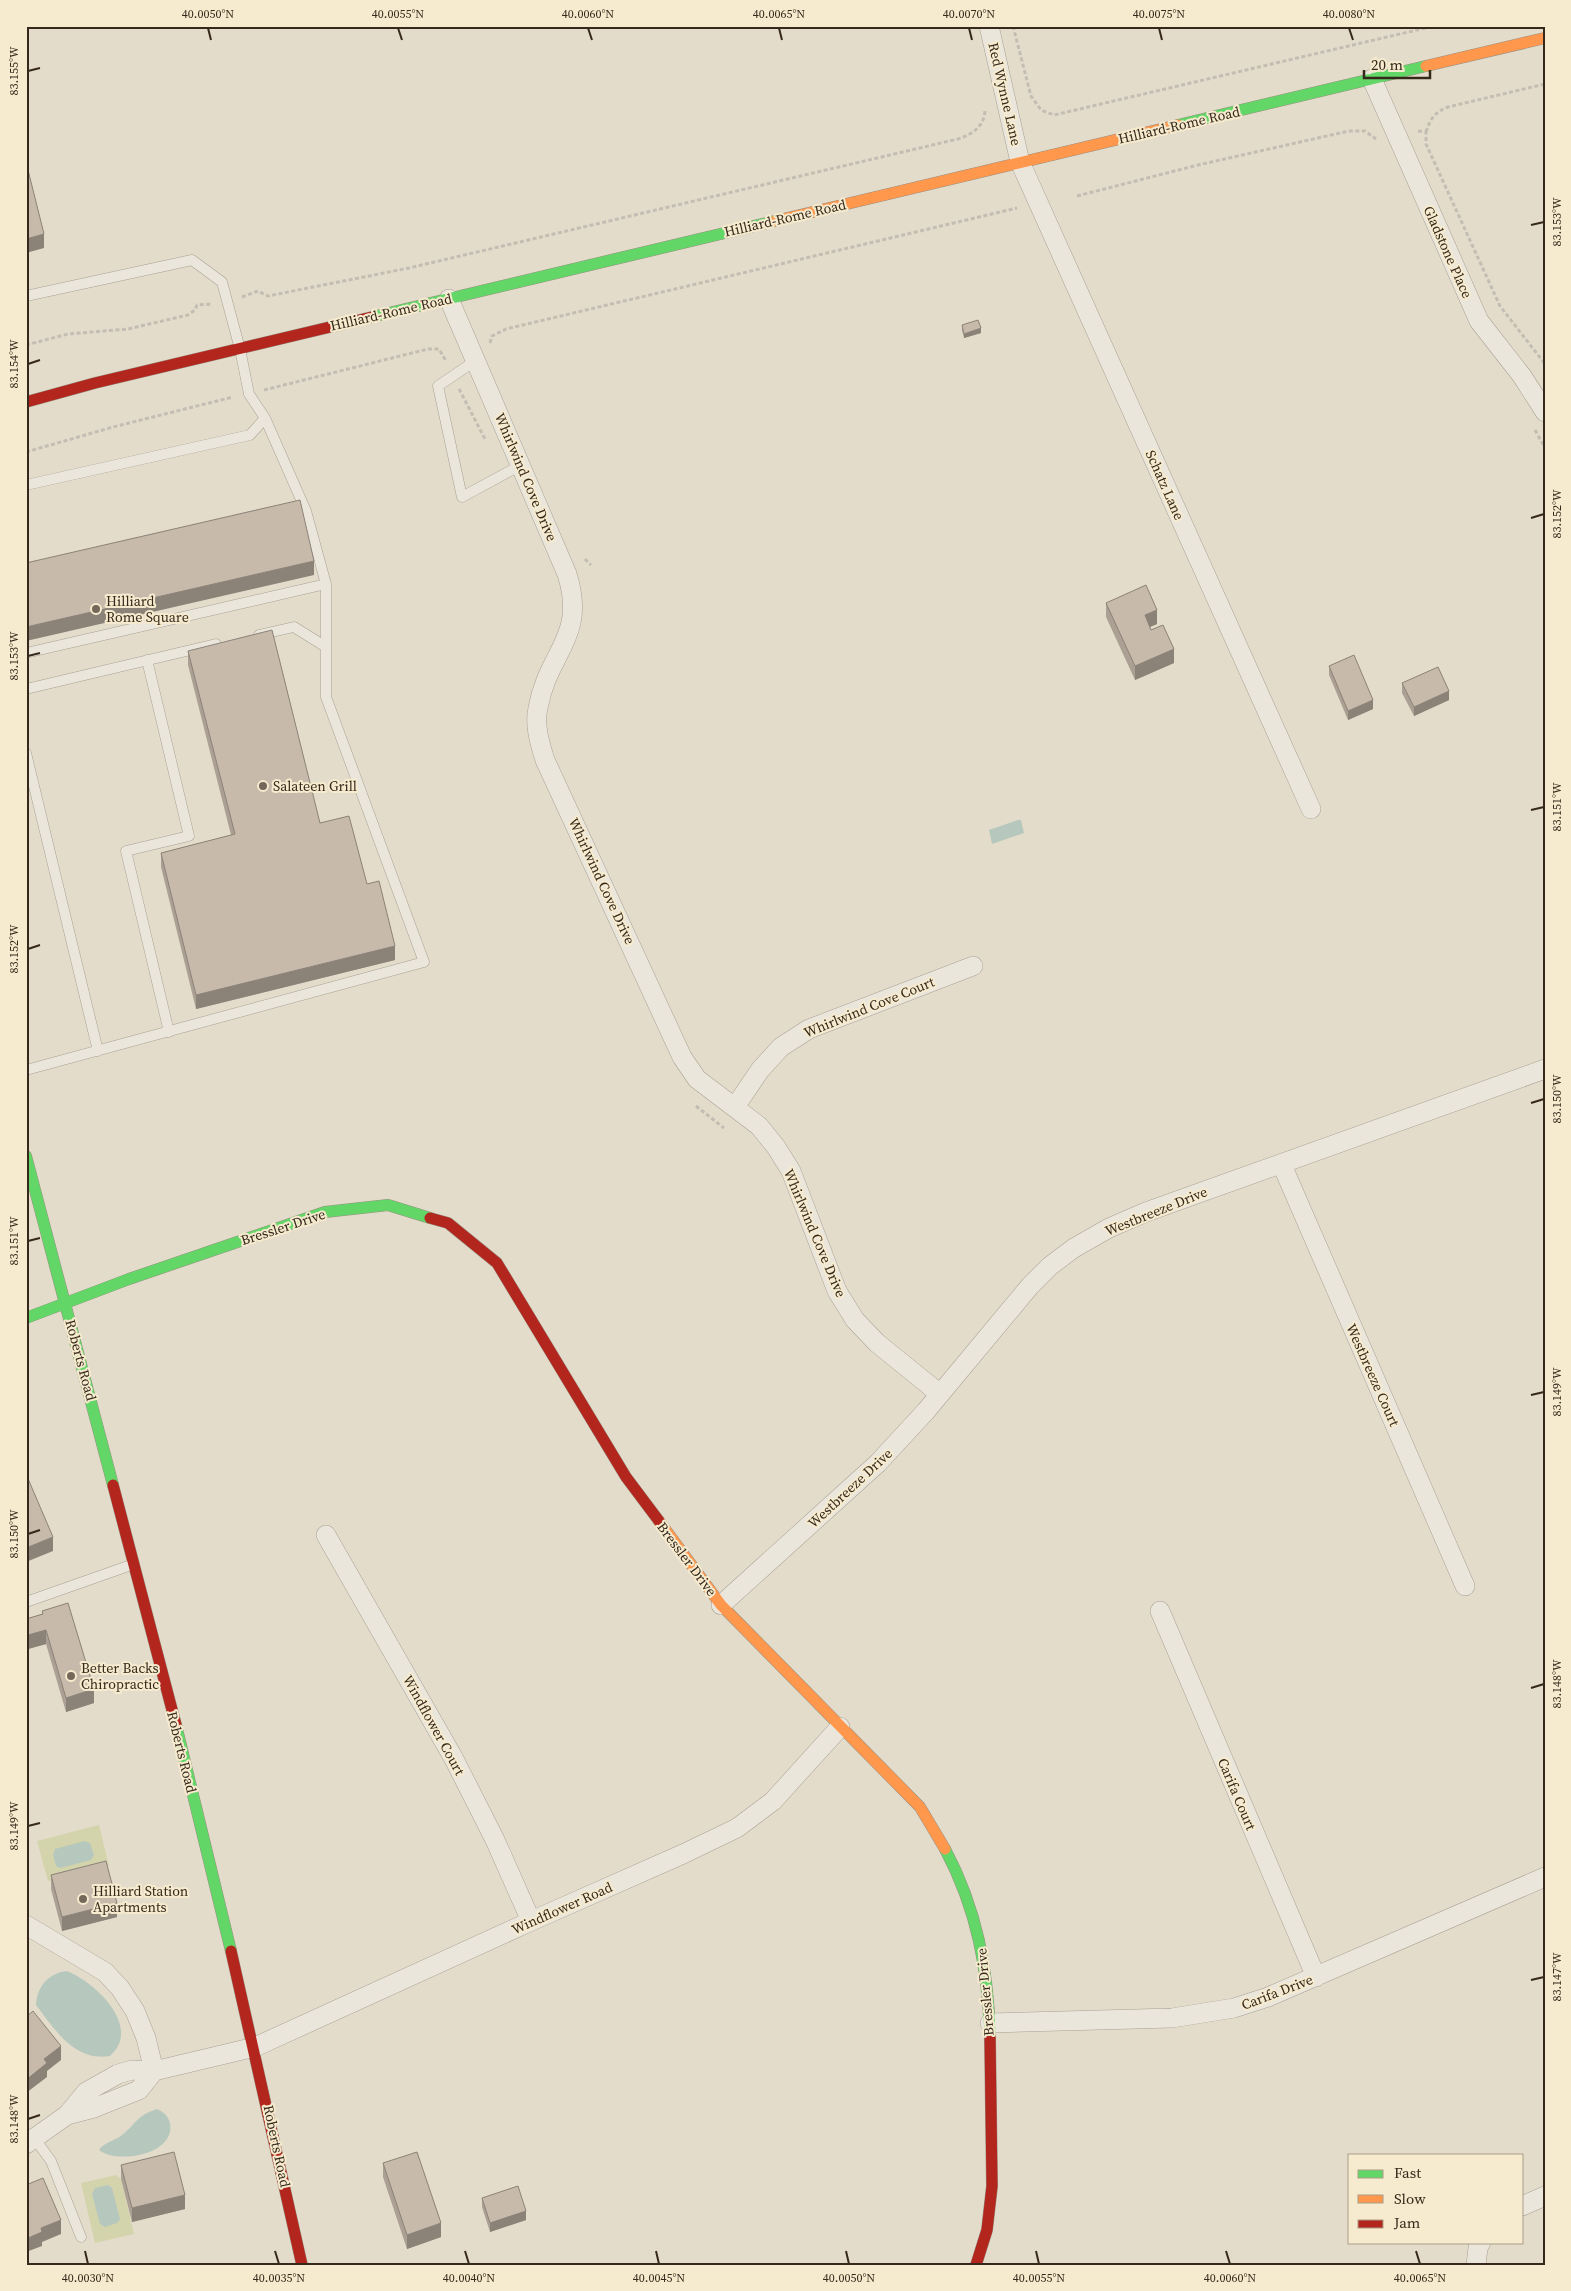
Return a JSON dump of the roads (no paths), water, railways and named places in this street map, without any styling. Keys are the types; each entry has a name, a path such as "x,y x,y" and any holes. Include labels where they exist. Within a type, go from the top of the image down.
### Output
{"main road":[{"name":"Hilliard-Rome Road","path":"26,402 240,349 1372,79 1540,35"},
{"name":"Roberts Road","path":"26,1156 135,1564 255,2047 302,2265"},
{"name":"Bressler Drive","path":"26,1318 66,1302 325,1212 388,1206 448,1223 496,1263 626,1477 722,1605 920,1807 943,1844 962,1885 980,1936 988,1987 993,2154 988,2226 976,2265"}],"street":[{"name":"Red Wynne Lane","path":"989,26 1020,162"},
{"name":"Gladstone Place","path":"1372,79 1479,321 1522,376 1538,418"},
{"name":"Schatz Lane","path":"1020,162 1311,809"},
{"name":"Whirlwind Cove Drive","path":"449,299 574,594 574,618 567,640 555,658 537,708 538,735 545,760 682,1057 697,1079 759,1126 776,1146 791,1171 837,1291 855,1320 877,1343 940,1394"},
{"name":"Whirlwind Cove Court","path":"735,1107 760,1070 781,1047 809,1029 973,966"},
{"name":"Westbreeze Drive","path":"722,1605 878,1463 940,1394 1030,1286 1074,1248 1109,1228 1146,1212 1282,1165 1545,1069"},
{"name":"Westbreeze Court","path":"1282,1165 1465,1586"},
{"name":"Windflower Court","path":"326,1535 454,1759 495,1840 531,1921"},
{"name":"Carifa Court","path":"1160,1611 1316,1976"},
{"name":"Windflower Road","path":"30,2141 67,2114 86,2092 118,2074 132,2070 154,2071 255,2047 737,1828 772,1802 840,1727"},
{"name":"Carifa Drive","path":"990,2023 1202,2015 1234,2008 1268,1997 1545,1877"},
{"path":"26,1925 104,1972 120,1988 139,2020 146,2038 154,2071"},
{"path":"1524,2205 1545,2196"}],"lane":[{"path":"26,296 192,260 222,282 240,349 249,394 265,418 306,511 326,584 326,696 424,962 26,1070"},
{"path":"475,361 438,386 462,497 520,465"},
{"path":"26,485 250,435 265,418"},
{"path":"26,652 326,584"},
{"path":"248,637 294,627 326,647"},
{"path":"26,689 229,641"},
{"path":"147,660 189,836 126,851 169,1032"},
{"path":"26,753 98,1051"},
{"path":"26,1602 135,1564"},
{"path":"30,2141 51,2161 81,2237"}],"place":[{"name":"Hilliard Rome Square","path":"96,609"},
{"name":"Salateen Grill","path":"263,786"},
{"name":"Better Backs Chiropractic","path":"71,1676"},
{"name":"Hilliard Station Apartments","path":"83,1899"}]}
